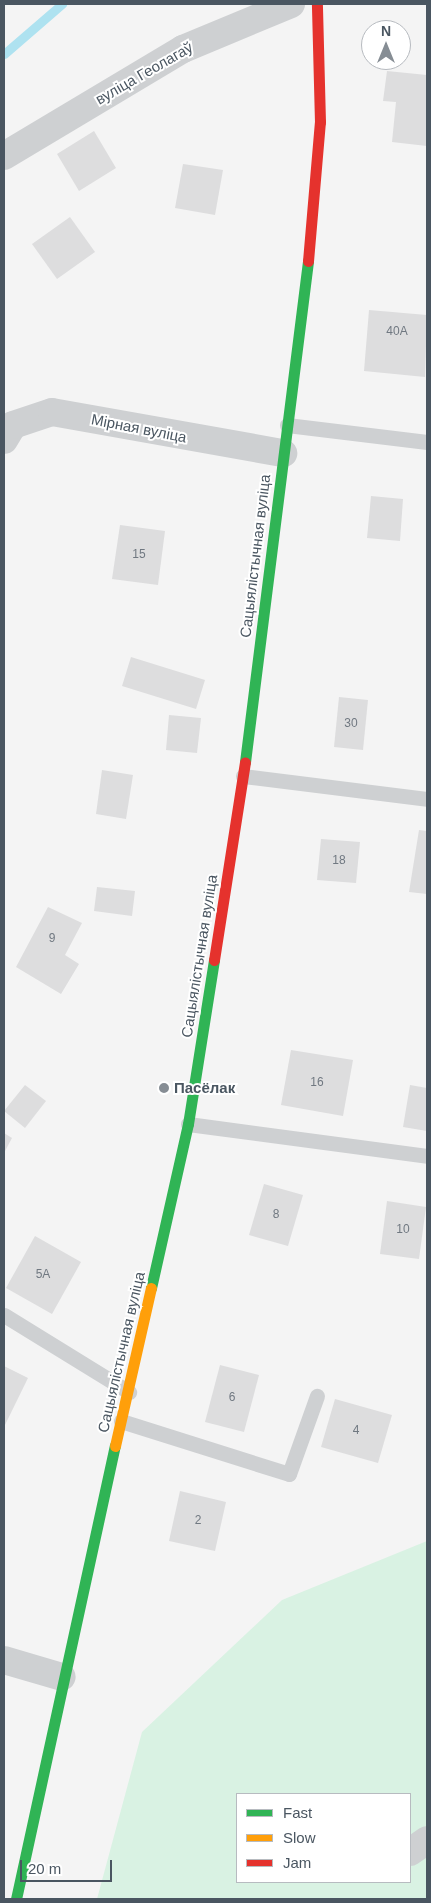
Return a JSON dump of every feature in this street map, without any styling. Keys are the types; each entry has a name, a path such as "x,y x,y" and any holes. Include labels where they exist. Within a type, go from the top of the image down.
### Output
{"main road":[{"name":"Сацыялістычная вуліца","path":"16,1899 62,1677 129,1392 188,1124 244,776 309,250 320,122 318,4"}],"street":[{"name":"вуліца Геолагаў","path":"4,156 183,49 291,4"},
{"name":"Мірная вуліца","path":"4,440 13,425 52,412 283,453"},
{"path":"4,1660 62,1677"},
{"path":"411,1851 427,1840"}],"lane":[{"path":"287,425 427,442"},
{"path":"244,776 427,799"},
{"path":"188,1124 427,1156"},
{"path":"4,1315 129,1392"},
{"path":"121,1421 289,1474 317,1396"}],"green space":[{"path":"427,1541 427,1899 97,1899 142,1732 282,1600"}],"building":[{"path":"387,71 427,75 427,146 392,142 396,102 383,101"},
{"path":"94,131 116,168 79,191 57,154"},
{"path":"183,164 223,170 215,215 175,208"},
{"path":"70,217 95,252 57,279 32,244"},
{"path":"369,310 427,315 425,377 364,371"},
{"path":"371,496 403,499 400,541 367,538"},
{"path":"120,525 165,531 158,585 112,579"},
{"path":"131,657 205,680 196,709 122,686"},
{"path":"339,697 368,700 363,750 334,747"},
{"path":"169,715 201,718 197,753 166,750"},
{"path":"102,770 133,775 126,819 96,814"},
{"path":"419,830 427,831 427,894 409,892"},
{"path":"321,839 360,842 356,883 317,880"},
{"path":"97,887 135,891 132,916 94,911"},
{"path":"48,907 82,923 65,955 79,964 61,994 16,967"},
{"path":"291,1050 353,1060 343,1116 281,1105"},
{"path":"25,1085 46,1101 25,1128 4,1111"},
{"path":"410,1085 427,1088 427,1131 403,1127"},
{"path":"4,1133 12,1138 4,1153"},
{"path":"264,1184 303,1195 288,1246 249,1235"},
{"path":"387,1201 426,1207 419,1259 380,1254"},
{"path":"35,1236 81,1262 52,1314 6,1288"},
{"path":"220,1365 259,1375 244,1432 205,1422"},
{"path":"4,1366 28,1378 4,1427"},
{"path":"335,1399 392,1415 378,1463 321,1447"},
{"path":"180,1491 226,1502 215,1551 169,1541"}],"waterway":[{"path":"4,54 62,4"}],"traffic: fast":[{"path":"245,762 308,261"},
{"path":"151,1288 188,1124 214,960"},
{"path":"16,1899 115,1446"}],"traffic: slow":[{"path":"115,1446 151,1288"}],"traffic: jam":[{"path":"308,261 320,122 317,4"},
{"path":"214,960 245,762"}],"place":[{"name":"Пасёлак","path":"164,1088"}]}
